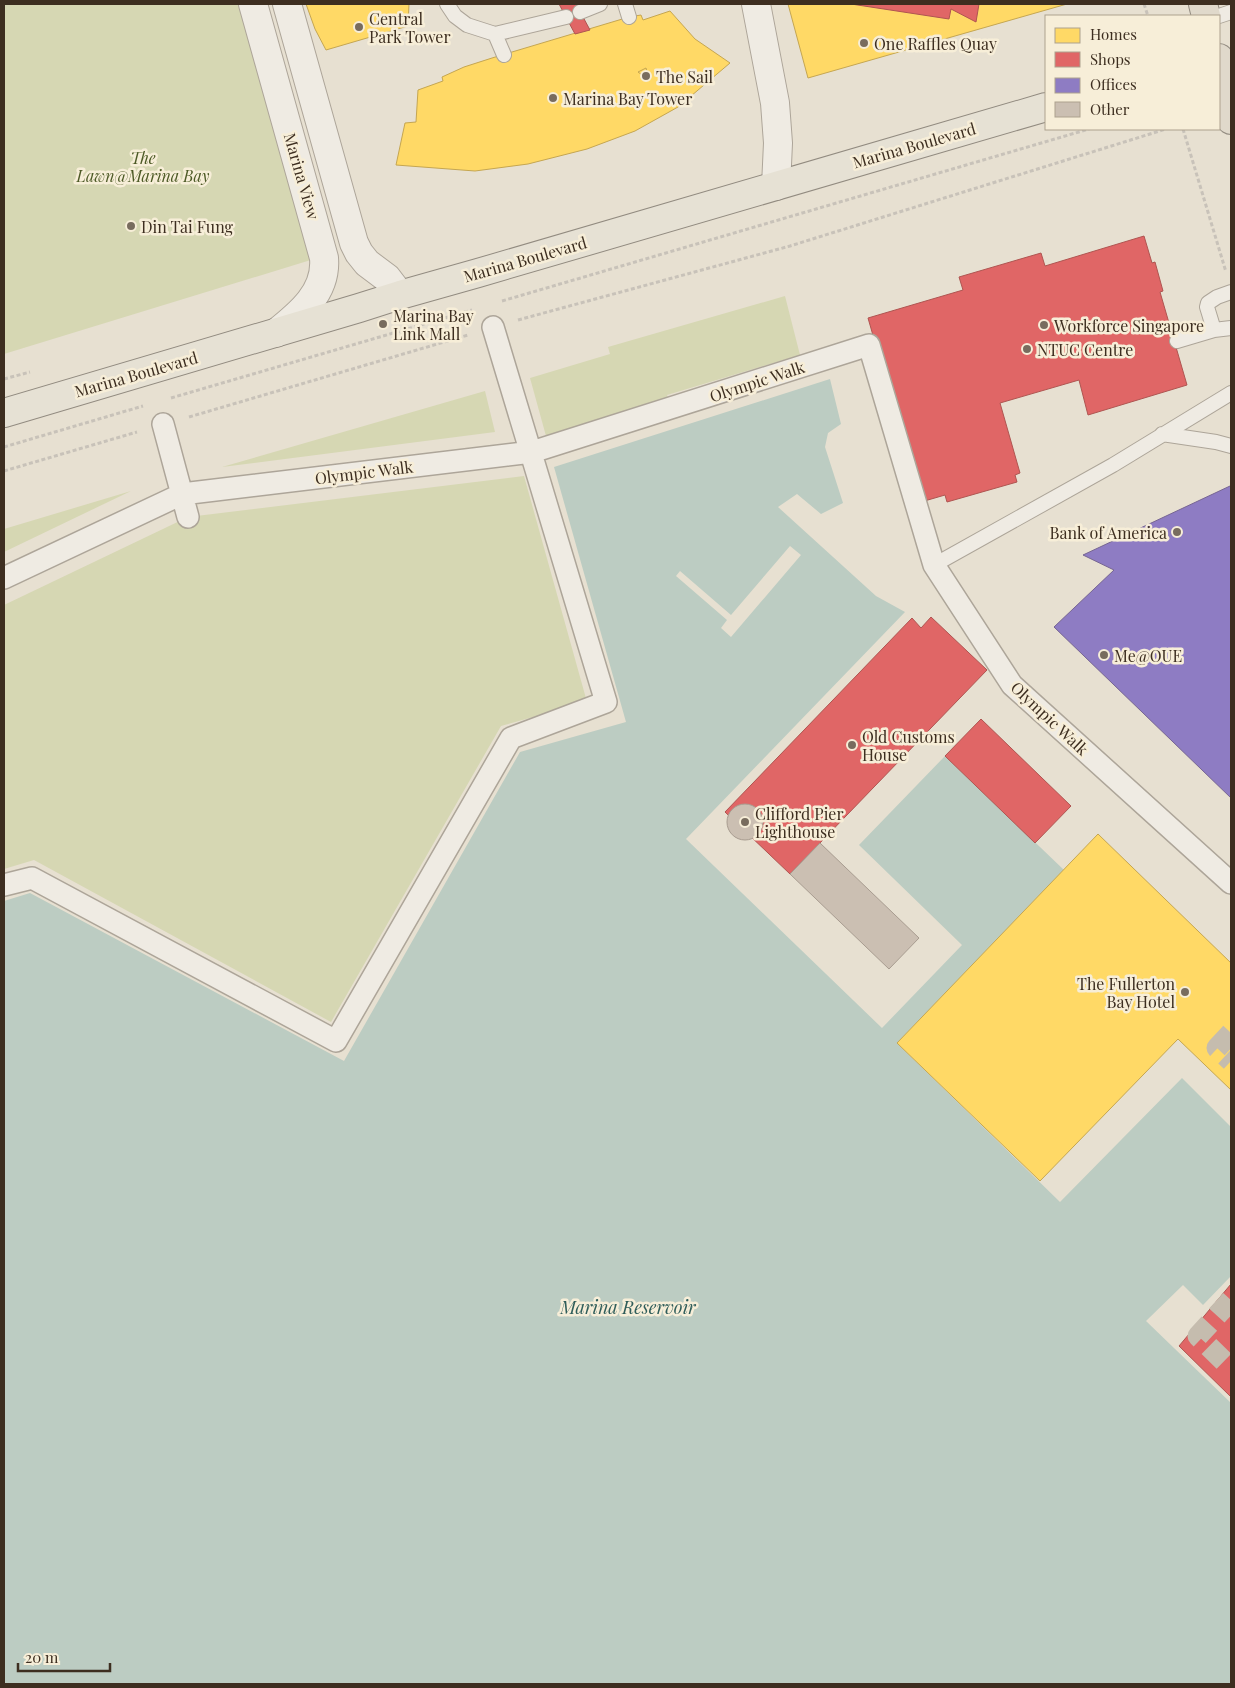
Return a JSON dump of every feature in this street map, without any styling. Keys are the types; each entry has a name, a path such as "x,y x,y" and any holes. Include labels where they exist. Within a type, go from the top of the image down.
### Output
{"highway":[{"path":"1220,62 1231,120"}],"main road":[{"name":"Marina Boulevard","path":"4,413 1045,106"}],"street":[{"name":"Marina View","path":"253,4 324,258 323,277 313,298 298,316 276,333"},
{"name":"Marina View","path":"287,4 354,243 367,263 387,278 400,295"},
{"path":"756,4 774,103 778,143 776,186"},
{"path":"4,885 32,878 336,1041 511,738 606,702 494,327"},
{"name":"Olympic Walk","path":"4,578 182,494 532,452 869,345 934,565 1012,685 1231,883"},
{"path":"163,424 188,517"}],"lane":[{"path":"447,4 454,16 467,25 495,34 566,17"},
{"path":"580,12 600,4"},
{"path":"495,34 504,54"},
{"path":"1214,330 1207,307 1208,303 1212,299 1231,292"},
{"path":"1177,341 1214,330 1231,328"},
{"path":"934,565 1104,470 1231,392"},
{"path":"1162,434 1231,446"}],"path":[{"path":"501,302 1086,130"},
{"path":"4,471 494,327 790,246 1163,130"},
{"path":"1182,130 1226,273"},
{"path":"167,399 473,310"},
{"path":"4,447 148,405"}],"green space":[{"name":"The Lawn@Marina Bay","path":"4,4 242,4 314,259 4,354"},
{"path":"785,296 800,355 667,395 669,400 546,436 530,378 610,354 608,347"},
{"path":"485,391 495,432 222,467"},
{"path":"524,476 587,702 501,726 331,1022 34,860 4,869 4,605 188,517"},
{"path":"131,491 4,552 4,529"}],"water":[{"name":"Marina Reservoir","path":"830,379 841,424 828,433 825,447 843,503 821,514 797,494 778,507 876,596 905,612 686,839 882,1028 962,945 859,845 945,756 1064,870 897,1043 1060,1202 1182,1078 1231,1127 1231,1276 1203,1305 1183,1285 1146,1321 1231,1403 1231,1684 4,1684 4,901 30,893 344,1061 520,752 626,722 554,467"}],"pier":[{"path":"790,546 801,555 731,637 721,628 727,620 676,576 680,571 731,615"}],"building: Homes":[{"name":"Central Park Tower","path":"306,4 409,4 408,26 326,50 315,29"},
{"name":"One Raffles Quay","path":"788,4 1067,4 808,78"},
{"name":"Marina Bay Tower","path":"670,11 695,39 730,63 678,107 635,131 587,149 528,164 475,171 396,165 405,123 416,122 418,90 443,81 442,77 464,67 492,58 629,17 641,15 643,20"},
{"name":"The Sail","path":"646,68 649,80 638,72"},
{"path":"1098,834 1231,963 1231,1090 1178,1039 1040,1181 897,1043"}],"building: Shops":[{"path":"559,4 576,4 590,30 575,34"},
{"path":"851,4 979,4 976,22 951,9 949,19"},
{"name":"NTUC Centre","path":"1144,236 1152,263 1155,262 1163,291 1160,292 1187,385 1088,415 1079,380 1000,403 1020,473 1015,475 1017,482 947,502 945,495 921,502 868,318 963,290 959,277 1041,253 1045,266"},
{"name":"Old Customs House","path":"931,617 987,670 790,874 725,812 912,618 921,628"},
{"path":"981,719 1071,806 1035,843 945,756"},
{"path":"1231,1284 1231,1397 1179,1346"}],"building: Offices":[{"path":"1230,486 1231,798 1054,627 1114,570 1083,555"}],"building: Other":[{"name":"Clifford Pier Lighthouse","path":"745,804 752,805 758,809 762,815 762,829 758,835 752,839 745,840 738,839 732,835 728,829 727,822 728,815 732,809 738,805"},
{"path":"820,843 919,938 889,969 790,874"}],"tunnel":[{"path":"1231,1033 1217,1048 1231,1061"},
{"path":"1231,1300 1198,1336 1231,1368"}],"place":[{"name":"Central Park Tower","path":"359,27"},
{"name":"One Raffles Quay","path":"864,43"},
{"name":"The Sail","path":"646,76"},
{"name":"Marina Bay Tower","path":"553,98"},
{"name":"Din Tai Fung","path":"131,226"},
{"name":"Marina Bay Link Mall","path":"383,324"},
{"name":"Workforce Singapore","path":"1044,325"},
{"name":"NTUC Centre","path":"1027,349"},
{"name":"Bank of America","path":"1177,532"},
{"name":"Me@OUE","path":"1104,655"},
{"name":"Old Customs House","path":"852,745"},
{"name":"Clifford Pier Lighthouse","path":"745,822"},
{"name":"The Fullerton Bay Hotel","path":"1185,992"}]}
